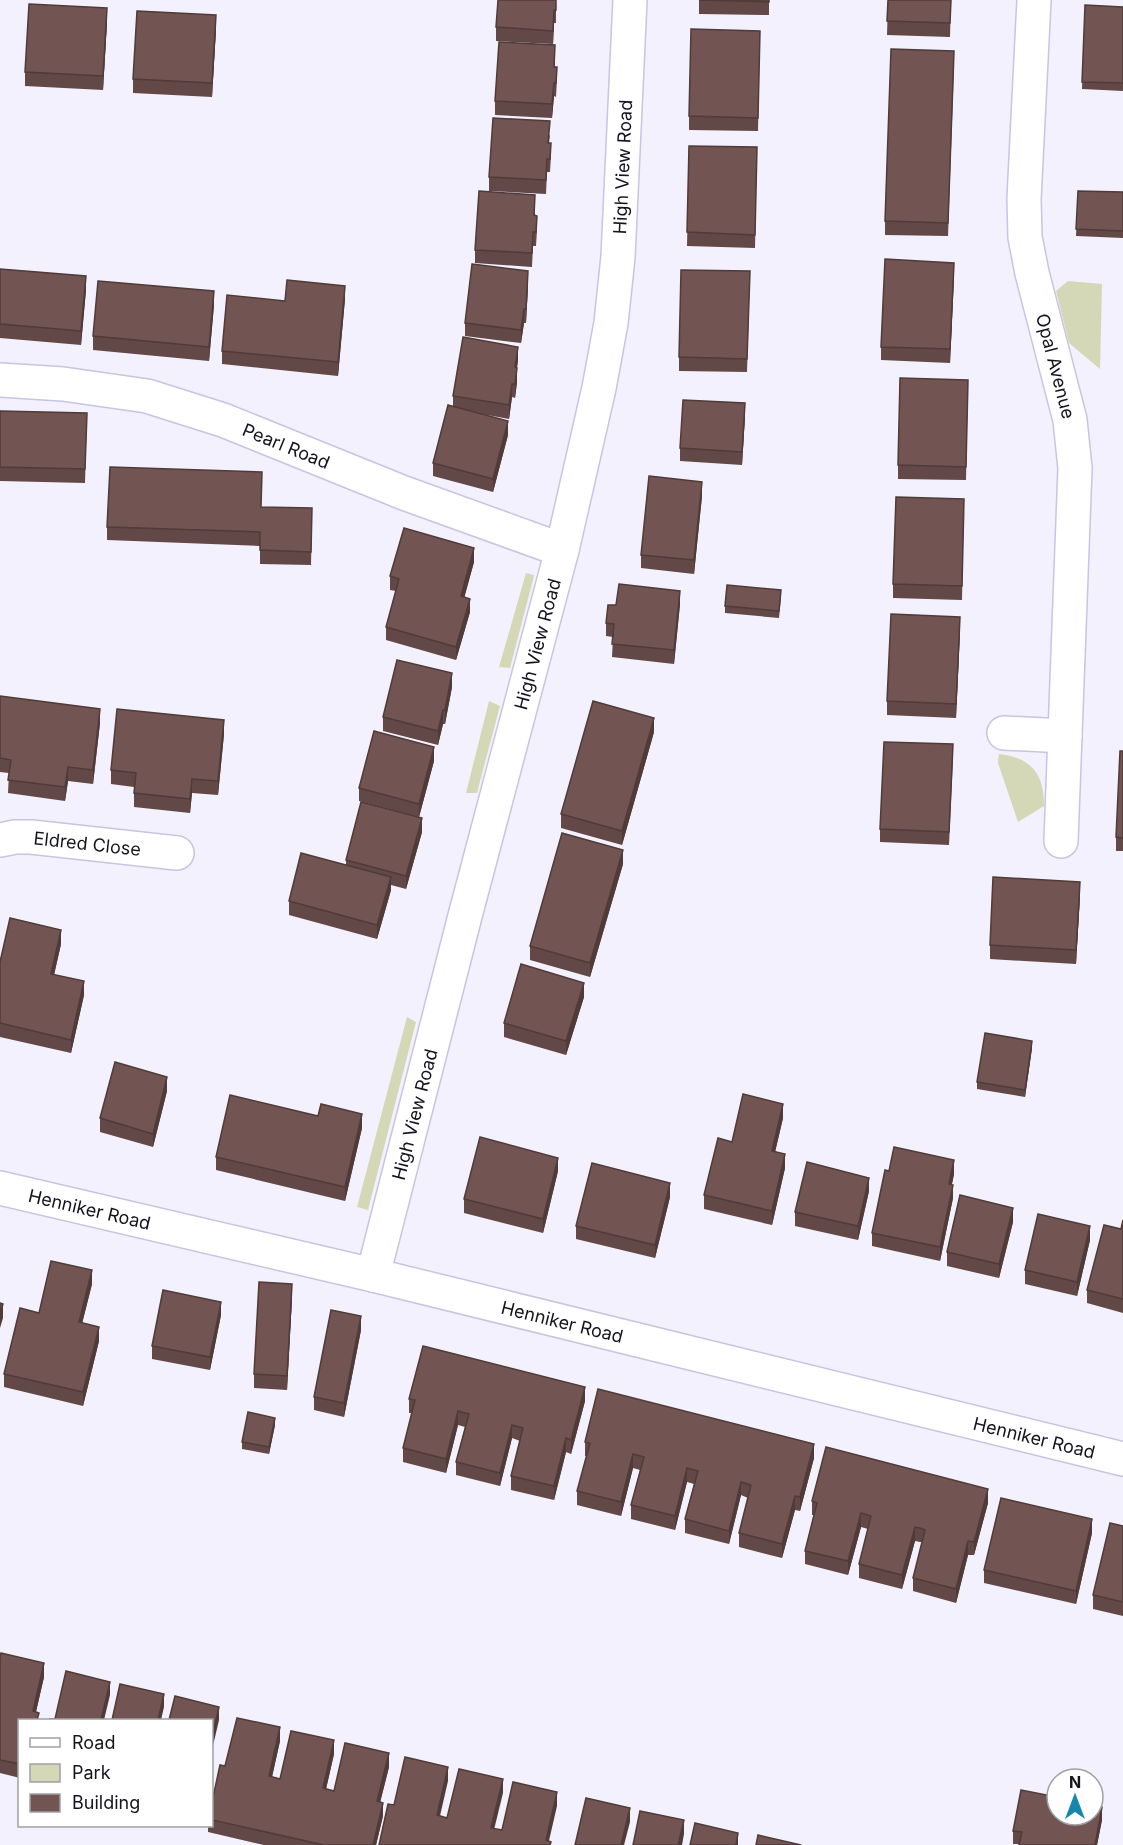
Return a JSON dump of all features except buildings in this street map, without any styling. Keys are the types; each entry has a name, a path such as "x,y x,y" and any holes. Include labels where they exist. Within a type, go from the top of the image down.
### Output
{"street":[{"name":"High View Road","path":"374,1275 465,916 562,550 584,458 611,324 618,257 630,0"},
{"name":"Opal Avenue","path":"1034,0 1024,237 1070,420 1075,468 1061,841"},
{"name":"Pearl Road","path":"0,380 63,384 147,396 223,420 404,493 562,550"},
{"path":"1004,732 1065,736"},
{"name":"Eldred Close","path":"0,840 31,837 177,853"},
{"name":"Henniker Road","path":"0,1188 374,1275 1123,1459"}],"green space":[{"path":"1068,281 1102,284 1100,369 1069,343 1056,291"},
{"path":"526,573 534,575 510,668 499,667"},
{"path":"489,701 500,706 477,793 466,793"},
{"path":"999,754 1020,759 1028,764 1042,785 1044,806 1018,822 998,763"},
{"path":"407,1017 416,1022 368,1210 357,1207"}]}
